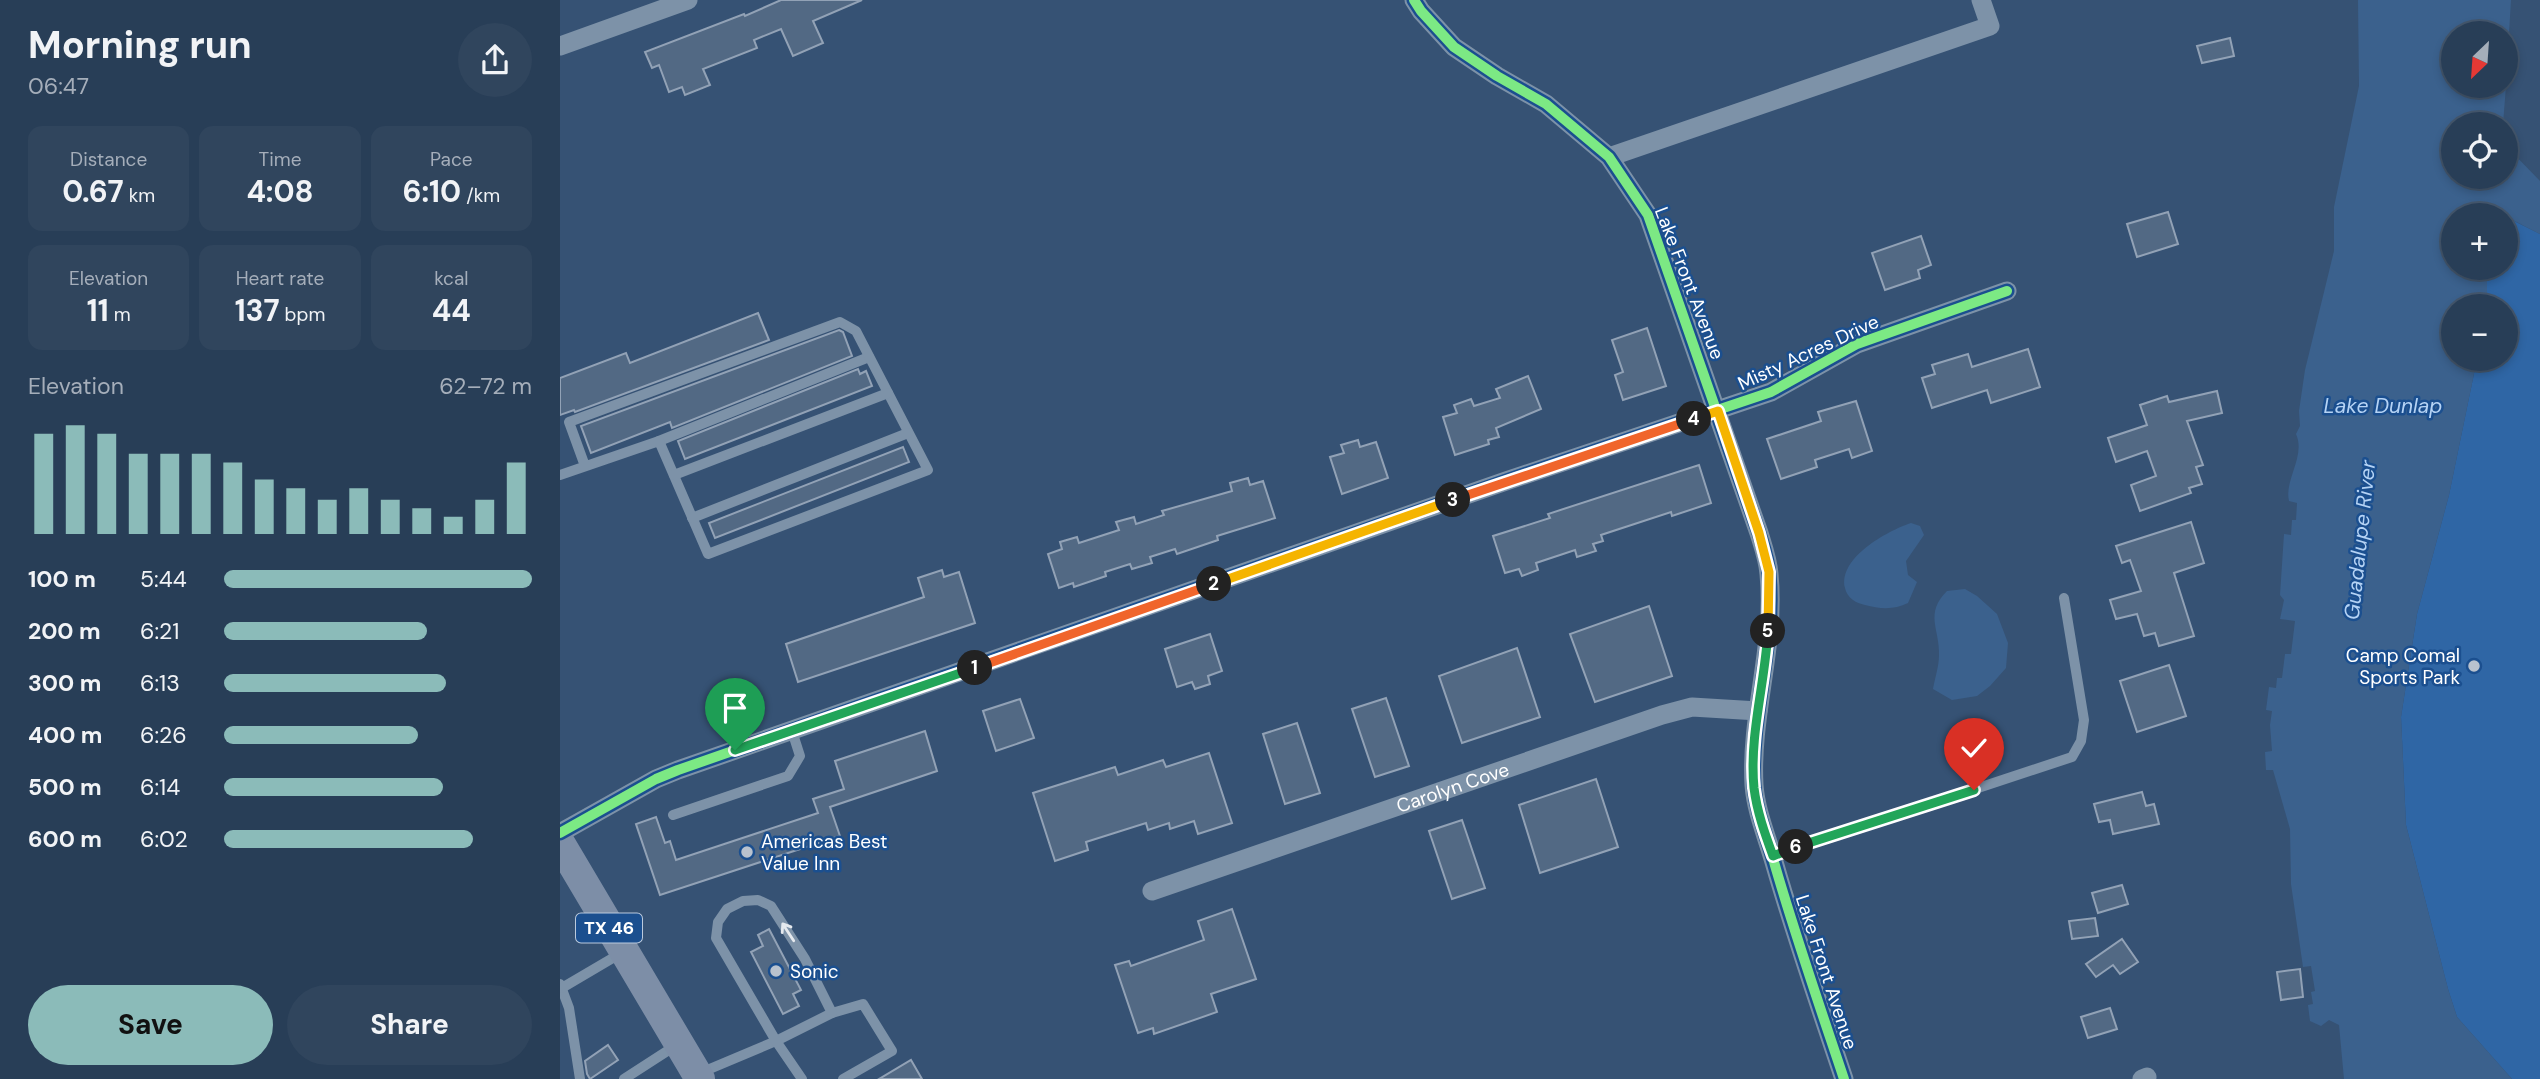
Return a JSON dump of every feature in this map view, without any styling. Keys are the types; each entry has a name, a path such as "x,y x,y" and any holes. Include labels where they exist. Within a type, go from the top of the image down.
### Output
{"main road":[{"name":"TX 46","path":"567,860 698,1077"}],"street":[{"path":"560,46 688,0"},
{"name":"Lake Front Avenue","path":"1414,0 1454,47 1546,104 1609,157 1648,215 1718,411 1759,533 1769,572 1767,650 1759,711 1754,788 1759,814 1844,1079"},
{"path":"1609,157 1990,26 1981,0"},
{"name":"Misty Acres Drive","path":"560,833 656,779 1771,392 1857,344 2007,291"},
{"name":"Carolyn Cove","path":"1152,891 1662,715 1692,707 1759,711"}],"lane":[{"path":"585,466 569,422 840,322 856,331 928,470 708,554 659,441"},
{"path":"560,475 659,441 869,357"},
{"path":"674,475 888,393"},
{"path":"692,518 908,433"},
{"path":"1773,856 2072,757 2081,741 2084,720 2064,598"},
{"path":"673,815 788,776 800,756 792,731"},
{"path":"802,1079 776,1041 716,938 718,922 726,909 743,901 758,900 771,906 805,959 832,1013"},
{"path":"580,1079 569,1008 561,986 623,952"},
{"path":"698,1077 832,1013 863,1004 892,1052 843,1079"},
{"path":"624,1079 678,1044"}],"shaded area":[{"name":"Camp Comal Sports Park","path":"2518,223 2540,234 2540,1079 2512,1079 2457,1017 2406,825 2401,717 2417,614 2449,495 2475,371 2518,371 2518,294 2487,294 2487,280 2518,280"}],"water":[{"name":"Lake Dunlap","path":"2358,0 2511,0 2510,21 2441,21 2441,98 2505,98 2504,112 2441,112 2441,189 2518,189 2518,158 2540,181 2540,234 2518,223 2518,203 2441,203 2441,280 2487,280 2487,294 2441,294 2441,371 2475,371 2449,495 2417,614 2401,717 2406,825 2448,989 2457,1017 2512,1079 2344,1079 2339,1025 2329,1020 2321,1026 2310,1021 2308,1005 2313,1004 2311,992 2315,991 2311,966 2303,967 2291,884 2290,829 2273,770 2266,770 2265,752 2272,751 2272,711 2266,710 2269,687 2276,688 2277,678 2282,678 2285,654 2291,654 2295,621 2280,619 2284,600 2280,595 2284,534 2291,535 2292,520 2296,520 2297,503 2289,501 2288,493 2297,459 2299,411 2305,370 2334,251 2334,207 2359,86"},
{"path":"1911,523 1920,526 1924,535 1906,561 1908,575 1917,582 1908,603 1882,608 1852,600 1846,592 1845,577 1856,556 1878,539"},
{"path":"1965,589 1997,614 2008,643 2006,668 1977,696 1952,700 1933,689 1939,655 1935,615 1940,599 1947,591"}],"building":[{"path":"781,0 862,0 813,21 823,43 793,56 781,29 754,40 757,48 703,69 710,85 685,95 682,87 669,92 659,65 652,68 645,52"},
{"path":"2230,38 2234,56 2202,63 2197,46"},
{"path":"2168,212 2178,244 2137,257 2127,224"},
{"path":"1921,236 1931,265 1918,270 1920,278 1885,290 1872,253"},
{"path":"758,313 769,340 575,412 574,410 560,415 560,378 626,353 630,363"},
{"path":"1647,328 1666,386 1623,400 1615,375 1623,372 1612,340"},
{"path":"839,330 843,332 852,356 672,428 670,422 591,453 581,426"},
{"path":"2028,349 2040,387 1991,403 1987,390 1932,408 1922,378 1935,374 1932,365 1968,354 1972,367"},
{"path":"858,369 860,374 866,371 872,386 685,459 678,441"},
{"path":"1528,376 1541,409 1496,428 1499,437 1488,440 1489,444 1455,455 1443,417 1457,413 1454,405 1471,399 1474,406 1500,398 1496,389"},
{"path":"2217,391 2222,413 2187,421 2203,465 2196,467 2202,484 2189,488 2191,493 2140,511 2131,485 2156,476 2147,451 2116,462 2108,438 2147,425 2140,405 2167,396 2169,402"},
{"path":"1856,401 1872,451 1852,458 1849,449 1815,460 1817,467 1781,479 1767,439 1821,421 1818,412"},
{"path":"1358,440 1360,447 1376,442 1388,478 1342,494 1330,457 1344,453 1341,445"},
{"path":"903,447 909,462 715,538 709,523"},
{"path":"1699,465 1711,503 1672,516 1671,512 1601,535 1603,541 1593,544 1596,551 1577,557 1575,550 1536,563 1538,570 1522,576 1519,569 1505,573 1493,536 1550,518 1548,514"},
{"path":"1248,478 1250,485 1263,481 1275,518 1217,536 1218,540 1177,554 1175,549 1150,557 1152,563 1132,569 1130,564 1074,587 1073,583 1059,588 1048,554 1062,549 1060,542 1077,537 1079,543 1119,530 1116,522 1134,517 1136,524 1164,515 1162,511 1232,491 1230,483"},
{"path":"2191,522 2204,563 2174,573 2194,636 2159,646 2155,633 2144,636 2137,614 2116,619 2110,600 2141,591 2130,560 2122,563 2116,546"},
{"path":"942,570 944,577 959,572 975,623 798,682 786,644 924,597 918,578"},
{"path":"1649,606 1672,676 1595,702 1570,634"},
{"path":"1210,634 1222,671 1208,676 1210,684 1195,689 1192,682 1177,687 1165,649"},
{"path":"1517,648 1540,717 1462,743 1439,676"},
{"path":"2169,665 2186,716 2137,732 2120,681"},
{"path":"1386,698 1409,766 1375,777 1352,709"},
{"path":"1020,699 1034,738 996,751 983,711"},
{"path":"1297,723 1320,793 1285,804 1263,734"},
{"name":"Americas Best Value Inn","path":"925,731 937,771 830,807 840,836 660,895 636,824 656,817 665,843 670,841 676,860 818,813 813,799 844,789 835,761"},
{"path":"1209,753 1232,823 1198,834 1194,821 1170,829 1169,823 1148,830 1146,823 1086,842 1088,850 1055,861 1033,793 1115,767 1118,775 1163,760 1166,767"},
{"path":"1596,779 1618,847 1540,873 1519,805"},
{"path":"2142,792 2146,806 2154,804 2159,824 2113,834 2110,820 2099,822 2094,804"},
{"path":"1462,820 1485,888 1452,899 1429,831"},
{"path":"2122,885 2128,904 2098,913 2092,893"},
{"path":"1232,909 1256,979 1211,994 1217,1012 1154,1034 1153,1028 1138,1033 1115,965 1129,961 1131,966 1204,940 1198,921"},
{"path":"2095,918 2098,936 2072,939 2069,921"},
{"name":"Sonic","path":"769,929 801,990 793,994 799,1006 783,1014 751,952 763,946 758,935"},
{"path":"2122,939 2138,962 2120,974 2113,965 2096,977 2086,964"},
{"path":"2300,969 2303,997 2281,1000 2277,972"},
{"path":"2110,1008 2117,1029 2088,1038 2081,1017"},
{"path":"608,1045 618,1060 590,1079 585,1061"},
{"path":"911,1060 922,1079 879,1079"}],"cycle path":[{"path":"1414,0 1454,47 1546,104 1609,157 1648,215 1766,558 1769,574 1769,627 1756,732 1755,795 1790,917 1844,1079"},
{"path":"560,833 656,779 678,770 1506,481 1771,392 1857,344 2007,291"}],"place":[{"name":"Camp Comal Sports Park","path":"2474,666"},
{"name":"Americas Best Value Inn","path":"747,852"},
{"name":"Sonic","path":"776,971"}],"route":[{"path":"735,750 1506,481 1718,411 1759,533 1769,572 1767,650 1759,711 1754,788 1759,814 1773,856 1974,790"}],"water label":[{"name":"Guadalupe River","path":"2360,540"}]}
